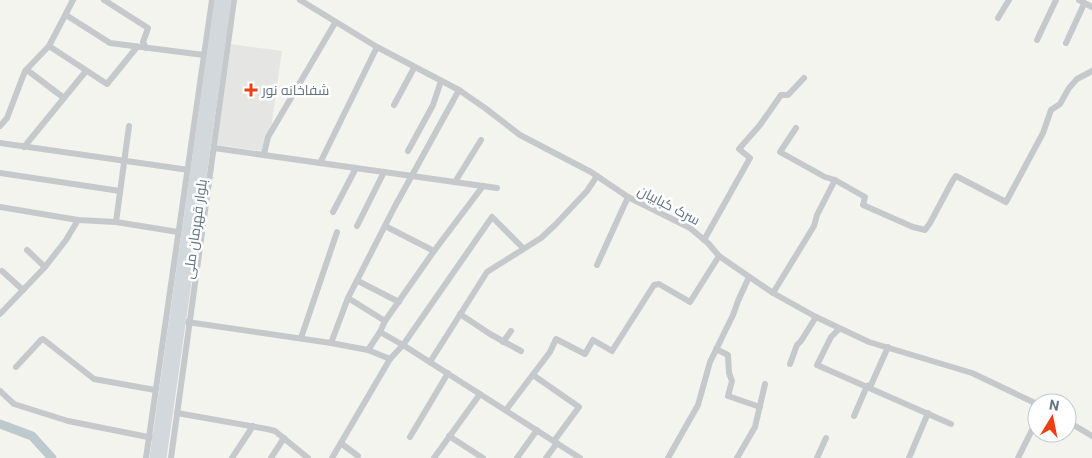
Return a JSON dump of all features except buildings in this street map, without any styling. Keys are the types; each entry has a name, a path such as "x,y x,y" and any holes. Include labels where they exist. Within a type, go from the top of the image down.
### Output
{"highway":[{"name":"بلوار قهرمان ملی","path":"162,458 182,321 219,0"},
{"name":"بلوار قهرمان ملی","path":"199,172 227,0"},
{"name":"بلوار قهرمان ملی","path":"154,458 153,438 182,321"}],"street":[{"path":"0,126 7,118 27,70 50,46 73,0"},
{"path":"104,0 148,28 143,42 146,48"},
{"path":"171,458 177,413 182,321 199,172 204,56 212,0"},
{"path":"146,458 153,438 155,390 178,232 199,172 214,148 234,0"},
{"name":"سرک کبابیان","path":"300,0 335,23 414,68 459,90 520,135 597,176 628,197 690,228 719,256 773,293 816,317 839,329 888,348 972,373 1027,399"},
{"path":"998,18 1009,0"},
{"path":"1037,40 1056,0"},
{"path":"1066,43 1081,2 1092,7"},
{"path":"66,15 110,43 204,56"},
{"path":"264,154 268,137 335,23"},
{"path":"50,46 107,84 137,47"},
{"path":"320,163 377,47"},
{"path":"394,105 414,68"},
{"path":"27,70 64,98"},
{"path":"24,147 86,71"},
{"path":"796,128 780,152 865,197 863,204 913,227 924,230 956,176 1006,202 1043,133 1051,110 1060,104 1069,88 1077,79 1092,71"},
{"path":"704,240 750,158 738,150 760,125 781,95 788,95 804,78"},
{"path":"408,151 433,105 441,81"},
{"path":"331,343 348,298 384,226 459,90"},
{"path":"116,222 129,126"},
{"path":"455,182 481,140"},
{"path":"0,143 199,172"},
{"path":"214,148 496,188"},
{"path":"334,212 356,168"},
{"path":"0,172 120,191"},
{"path":"357,226 384,172"},
{"path":"430,362 487,272 541,238 587,190 597,176"},
{"path":"773,293 814,226 817,215 835,180"},
{"path":"368,350 380,332 385,320 483,186"},
{"path":"597,265 628,197"},
{"path":"0,206 78,220 116,222 178,232"},
{"path":"332,458 342,444 390,359 403,345 492,217 523,248"},
{"path":"0,314 45,267 66,240 78,220"},
{"path":"384,226 434,251"},
{"path":"301,338 337,232"},
{"path":"27,250 45,267"},
{"path":"506,410 550,352 556,338 585,354 593,340 612,350 654,285 659,284 690,302 719,256"},
{"path":"2,271 23,290"},
{"path":"668,458 698,405 710,362 749,277"},
{"path":"358,280 399,302"},
{"path":"348,298 385,320"},
{"path":"460,314 521,351"},
{"path":"790,364 797,345 816,317"},
{"path":"182,321 331,343 368,350 390,359"},
{"path":"839,329 831,337 817,365 951,424"},
{"path":"504,342 511,331"},
{"path":"380,332 448,373 580,458"},
{"path":"16,366 43,339 94,379 155,390"},
{"path":"854,416 867,386 870,385 888,348"},
{"path":"716,349 728,355 729,373 732,381 728,396 760,407"},
{"path":"410,437 448,373"},
{"path":"533,375 579,407 546,458"},
{"path":"737,458 755,427 765,384"},
{"path":"0,391 14,404 68,421 153,438"},
{"path":"434,458 480,394"},
{"path":"177,413 275,431 308,458"},
{"path":"909,458 928,413"},
{"path":"232,458 253,426"},
{"path":"1077,427 1092,436"},
{"path":"517,458 537,430"},
{"path":"449,436 483,458"},
{"path":"272,458 284,438"},
{"path":"817,458 826,438"},
{"path":"1018,458 1027,440"},
{"path":"342,444 358,456"}],"shaded area":[{"name":"شفاخانه نور","path":"231,44 282,51 271,129 262,151 217,145"}],"waterway":[{"path":"0,424 32,436 52,458"}],"place":[{"name":"شفاخانه نور","path":"251,90"}]}
